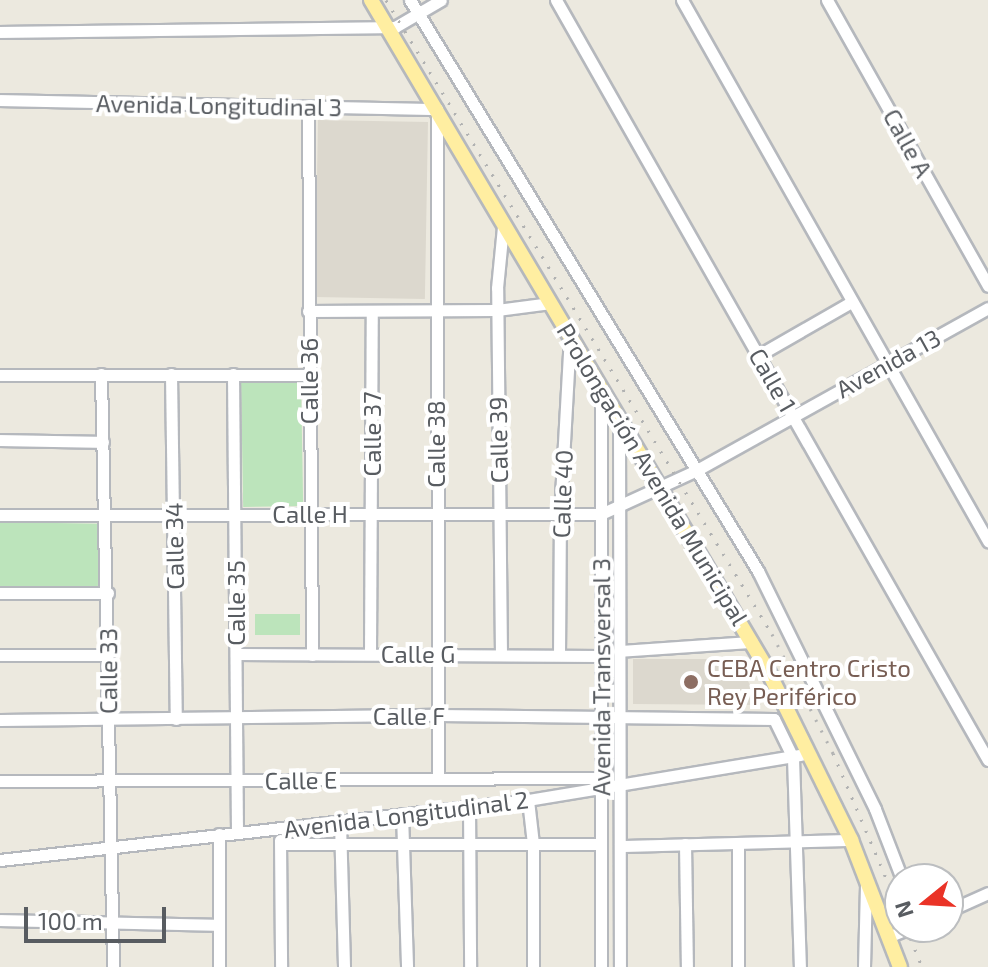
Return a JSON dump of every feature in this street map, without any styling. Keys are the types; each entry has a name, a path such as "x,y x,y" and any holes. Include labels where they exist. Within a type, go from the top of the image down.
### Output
{"main road":[{"name":"Prolongación Avenida Municipal","path":"371,0 752,642 809,750 851,840 884,926"},
{"name":"Prolongación Avenida Municipal","path":"890,943 900,967"}],"street":[{"name":"Prolongación Avenida Municipal","path":"410,0 783,616 875,809 896,863"},
{"path":"0,32 401,24 441,0"},
{"name":"Calle 1","path":"556,0 988,760"},
{"path":"682,0 988,541"},
{"name":"Calle A","path":"827,0 988,286"},
{"name":"Avenida Longitudinal 3","path":"0,100 437,109"},
{"name":"Calle 36","path":"308,107 312,655"},
{"name":"Calle 38","path":"437,109 435,654 438,778"},
{"name":"Calle 39","path":"501,654 497,310 503,227"},
{"path":"759,355 851,302"},
{"path":"308,311 497,310 551,303"},
{"name":"Avenida 13","path":"619,509 697,470 988,308"},
{"name":"Calle 37","path":"370,653 372,312"},
{"name":"Calle 40","path":"559,655 560,514 571,334"},
{"name":"Calle 33","path":"101,374 108,593 108,844 113,967"},
{"name":"Calle 34","path":"171,374 176,719"},
{"name":"Calle 35","path":"233,374 237,832"},
{"path":"0,375 308,375"},
{"name":"Avenida Transversal 3","path":"601,387 601,967"},
{"name":"Avenida Transversal 3","path":"619,419 620,967"},
{"path":"0,440 103,442"},
{"name":"Calle H","path":"0,515 601,514 619,509"},
{"path":"0,593 108,593"},
{"path":"619,651 752,642"},
{"name":"Calle G","path":"236,654 601,656"},
{"path":"0,655 108,655"},
{"name":"Calle F","path":"0,720 438,715 774,719 793,758"},
{"name":"Avenida Longitudinal 2","path":"0,860 108,844 340,823 528,800 601,782 620,783 793,758 809,750"},
{"path":"793,758 800,841 800,967"},
{"name":"Calle E","path":"0,781 438,778 601,782"},
{"path":"528,800 533,844 533,967"},
{"path":"469,805 470,967"},
{"path":"402,814 406,842 407,967"},
{"path":"340,823 344,843 344,967"},
{"path":"277,829 281,844 281,967"},
{"path":"219,834 219,967"},
{"path":"620,846 851,840"},
{"path":"738,843 738,967"},
{"path":"281,844 601,844"},
{"path":"685,844 687,967"},
{"path":"864,967 866,877"},
{"path":"964,904 988,893"},
{"path":"0,920 219,925"}],"shaded area":[{"path":"318,120 428,122 425,299 315,297"},
{"name":"CEBA Centro Cristo Rey Periférico","path":"633,659 736,659 761,705 633,704"}],"green space":[{"path":"301,381 303,506 243,507 241,382"},
{"path":"0,522 99,524 98,589 0,587"},
{"path":"255,614 300,614 300,635 255,635"}],"railway":[{"path":"386,0 772,634 833,753 884,873"},
{"path":"912,943 922,967"}],"place":[{"name":"CEBA Centro Cristo Rey Periférico","path":"691,682"}]}
